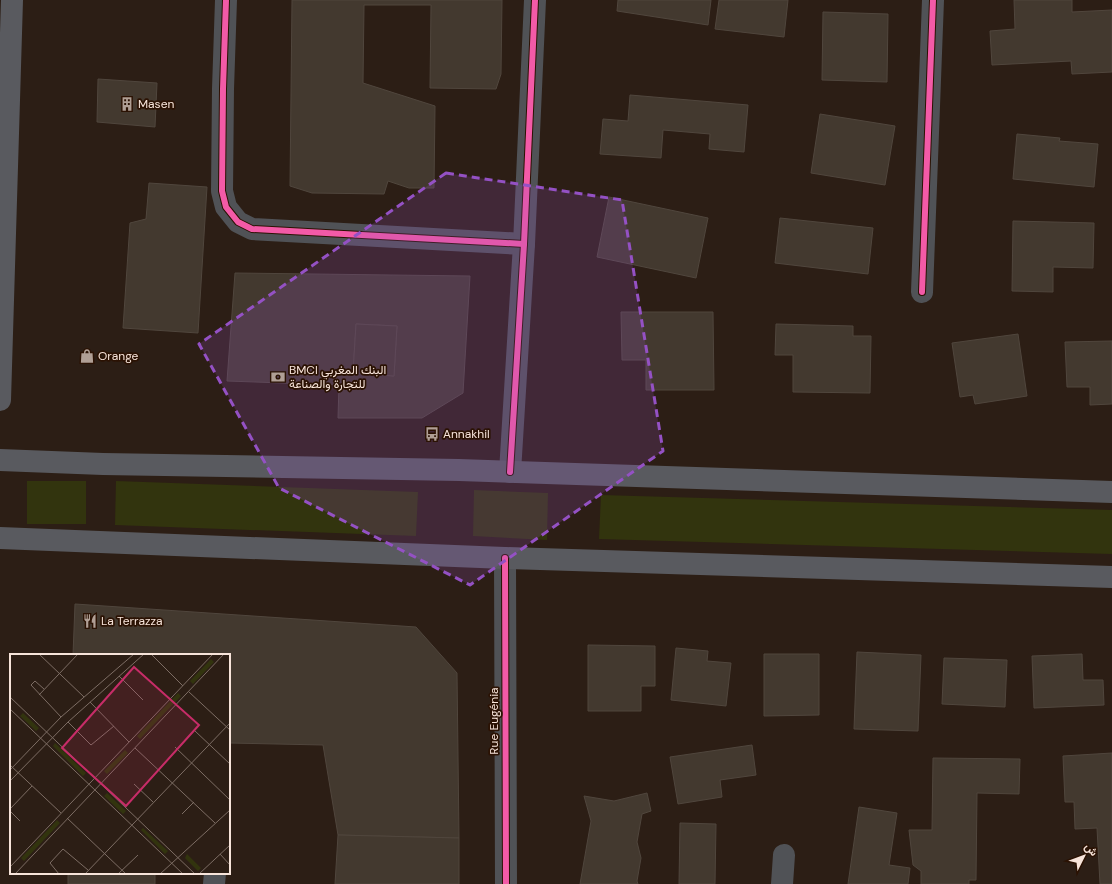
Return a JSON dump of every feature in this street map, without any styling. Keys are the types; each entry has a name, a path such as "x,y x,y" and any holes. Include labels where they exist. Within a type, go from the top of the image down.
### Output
{"main road":[{"path":"0,400 12,0"},
{"path":"0,460 111,464 510,472 1112,492"},
{"path":"0,538 505,558 1112,577"}],"street":[{"path":"226,0 222,192 226,207 238,222 252,229 524,244"},
{"path":"510,472 524,244 535,0"},
{"path":"922,292 933,0"},
{"name":"Rue Eugénia","path":"505,558 506,884"},
{"path":"782,884 784,855"},
{"path":"214,884 215,874"}],"highlighted area":[{"path":"446,173 622,200 663,451 470,585 279,488 199,344"}],"green space":[{"path":"27,481 86,481 86,524 27,524"},
{"path":"116,481 418,492 416,536 115,525"},
{"path":"474,490 548,493 547,540 473,536"},
{"path":"601,495 1112,510 1112,554 599,539"}],"building":[{"path":"292,0 502,0 501,74 496,89 430,88 431,5 364,5 363,83 435,106 434,188 409,188 388,181 384,194 312,193 290,186"},
{"path":"618,0 711,0 708,25 617,11"},
{"path":"719,0 788,0 784,37 715,29"},
{"path":"1014,0 1072,0 1072,12 1112,10 1112,72 1072,74 1071,61 992,65 990,31 1015,29"},
{"path":"823,12 888,14 887,82 822,80"},
{"name":"Masen","path":"98,79 157,83 155,127 97,122"},
{"path":"630,95 748,105 744,152 709,149 710,134 663,130 661,158 600,154 603,119 628,121"},
{"path":"820,114 895,126 885,185 811,173"},
{"path":"1017,134 1060,138 1059,141 1098,144 1094,187 1013,179"},
{"path":"149,183 207,187 198,333 123,328 130,223 146,219"},
{"path":"609,197 708,218 696,278 597,257"},
{"path":"780,218 873,228 868,274 775,263"},
{"path":"1013,221 1094,223 1093,268 1053,267 1053,292 1012,291"},
{"path":"235,273 470,276 463,393 422,418 338,418 339,385 227,381","holes":["356,324 397,326 394,376 353,373"]},
{"path":"621,312 713,312 714,390 646,390 646,360 622,360"},
{"path":"356,324 397,326 394,376 353,373"},
{"path":"776,324 853,326 853,336 871,336 870,393 793,392 793,355 775,355"},
{"path":"1018,334 1027,396 975,404 973,395 960,397 952,343"},
{"path":"1112,341 1112,404 1090,405 1090,387 1067,387 1065,342"},
{"path":"75,604 416,627 457,673 459,838 338,835 323,745 230,743 230,654 73,654"},
{"path":"588,645 655,646 655,686 641,686 641,711 588,711"},
{"path":"676,648 708,651 707,661 731,663 726,706 671,700"},
{"path":"857,652 921,655 918,731 854,729"},
{"path":"764,654 819,654 819,715 764,716"},
{"path":"1082,654 1083,680 1103,680 1104,705 1034,708 1032,656"},
{"path":"944,658 1007,660 1005,707 942,704"},
{"path":"752,745 756,775 720,780 722,797 678,804 670,757"},
{"path":"1112,753 1112,884 1100,884 1097,828 1075,829 1074,802 1065,802 1063,756"},
{"path":"933,758 1020,759 1019,794 977,793 976,880 969,880 969,884 921,884 921,871 913,865 909,830 932,830"},
{"path":"647,793 651,811 642,814 637,842 641,858 637,881 638,884 580,884 591,821 584,796 614,801"},
{"path":"859,807 897,813 889,865 910,868 908,884 848,884"},
{"path":"680,823 716,824 715,884 679,884"},
{"path":"338,835 459,838 459,884 335,884"},
{"path":"68,874 155,874 155,884 68,884"}],"cycle path":[{"path":"226,0 222,191 226,207 238,222 252,229 524,244"},
{"path":"510,472 524,244 535,0"},
{"path":"922,292 933,0"},
{"path":"505,558 506,884"}],"place":[{"name":"Masen","path":"127,104"},
{"name":"Orange","path":"87,356"},
{"name":"BMCI البنك المغربي للتجارة والصناعة","path":"278,377"},
{"name":"Annakhil","path":"432,434"},
{"name":"La Terrazza","path":"90,621"}]}
